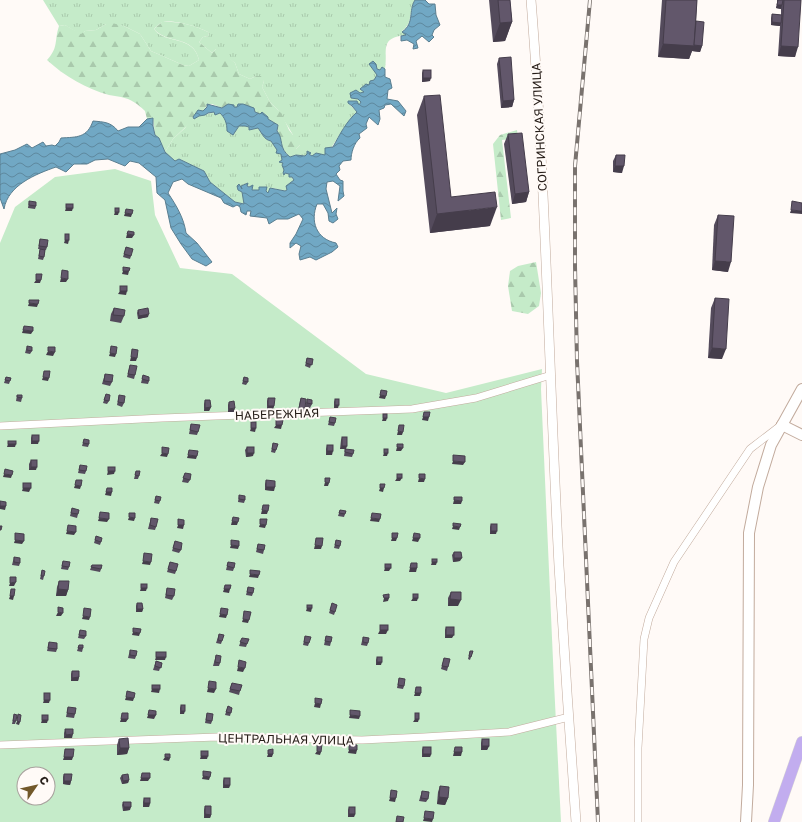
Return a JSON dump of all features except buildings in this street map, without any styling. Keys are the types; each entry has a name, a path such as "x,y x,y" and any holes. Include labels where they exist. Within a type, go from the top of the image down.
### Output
{"main road":[{"path":"746,822 748,785 749,533 758,487 771,445 802,389"},
{"path":"782,425 802,435"},
{"path":"774,822 802,742"},
{"path":"778,822 802,757"}],"street":[{"name":"СОГРИНСКАЯ УЛИЦА","path":"531,0 535,47 559,566 576,822"},
{"name":"НАБЕРЕЖНАЯ","path":"0,426 162,418 412,409 476,398 551,375"},
{"path":"638,822 639,732 644,640 649,618 674,562 750,449 782,425"},
{"name":"ЦЕНТРАЛЬНАЯ УЛИЦА","path":"0,745 217,737 348,740 416,738 509,732 569,717"}],"green space":[{"path":"43,0 415,0 410,21 406,28 402,31 406,35 392,39 386,46 385,69 382,67 380,70 376,69 375,71 377,75 374,80 369,85 361,89 364,92 360,94 358,99 361,102 359,105 348,103 357,112 348,122 326,155 312,156 307,151 305,156 296,155 296,149 300,145 299,135 293,135 278,110 270,102 262,87 264,81 256,76 250,79 239,74 235,63 216,49 212,53 199,42 203,37 209,36 208,32 177,22 161,23 154,29 165,37 191,46 196,52 199,60 189,66 183,65 151,51 140,34 124,26 106,24 96,30 85,31 81,35 65,25 59,26"},
{"path":"162,22 185,24 208,32 209,36 203,37 199,42 212,53 216,49 229,47 231,52 227,56 235,63 239,74 250,79 256,76 262,76 264,81 262,87 270,102 282,114 289,130 293,135 299,135 302,140 296,149 296,155 290,157 284,151 278,134 278,125 255,112 254,108 222,108 212,104 207,104 203,110 193,117 194,119 173,139 165,152 159,138 155,135 153,118 147,119 145,111 140,106 128,99 109,95 84,86 68,77 47,60 55,47 59,26 65,25 81,34 85,31 96,30 106,24 112,23 124,26 140,34 151,51 183,65 189,66 199,60 196,52 191,46 159,34 154,29"},
{"path":"215,112 215,115 220,113 225,118 233,135 239,126 249,127 249,130 258,128 265,138 271,141 281,154 285,173 289,174 294,180 287,186 287,190 285,191 273,188 268,193 266,192 267,188 252,190 251,186 247,186 248,184 242,190 239,184 237,186 238,190 242,192 245,204 235,202 210,182 204,171 179,159 175,162 165,152 173,139 189,122 199,116"},
{"path":"517,130 518,138 502,140 511,218 501,220 493,144 500,135"},
{"path":"115,169 151,181 155,215 180,268 232,274 366,374 446,393 542,369 541,389 561,822 0,822 0,243 15,207 55,177"},
{"path":"536,262 541,293 539,306 528,314 512,311 508,286 510,271 518,266"}],"water":[{"path":"415,0 425,0 429,4 435,4 436,15 440,25 434,30 432,35 434,37 429,42 422,36 416,41 418,48 413,49 414,44 407,40 401,41 401,36 406,35 402,32 409,25"},
{"path":"373,61 376,64 377,69 380,70 382,67 385,69 385,77 390,79 392,88 388,90 387,99 398,101 406,111 404,116 391,104 385,105 384,108 379,110 380,119 378,125 369,117 366,124 367,128 359,134 360,138 353,148 351,160 343,161 339,166 340,170 336,174 340,180 343,181 344,196 338,201 340,186 333,181 327,182 326,189 332,213 337,208 336,214 338,219 333,223 329,221 328,213 323,204 317,204 314,217 315,223 319,233 329,241 336,243 338,247 332,252 316,260 310,257 300,260 299,254 301,246 296,243 290,248 290,243 303,219 299,214 288,219 277,219 269,224 267,218 250,216 251,211 247,211 246,215 241,212 240,207 237,205 233,207 224,203 221,198 188,184 182,179 173,182 168,193 182,217 186,233 197,243 212,262 206,266 192,259 171,228 165,200 157,193 156,177 139,163 130,161 125,166 108,159 95,160 87,164 74,164 66,172 56,167 48,170 32,177 17,187 11,193 4,209 0,198 0,154 15,150 27,144 32,148 43,142 46,146 55,146 61,138 81,136 88,131 93,121 110,124 118,131 128,127 139,127 147,119 153,118 155,135 159,138 165,152 175,161 179,159 204,171 210,182 235,202 244,204 242,192 238,190 237,186 239,184 242,189 241,186 248,183 247,186 249,187 253,185 252,190 259,190 259,187 267,187 266,191 268,193 270,188 285,191 287,190 286,186 294,180 292,177 289,177 289,174 285,173 284,175 283,163 279,162 282,160 281,154 276,153 277,150 271,141 265,138 258,128 249,130 249,127 239,126 233,135 227,131 227,126 220,113 215,115 214,112 208,113 194,119 193,117 198,110 203,111 207,107 207,104 222,108 228,104 237,107 238,104 243,104 254,108 255,112 260,114 262,112 268,117 268,119 278,125 277,131 282,147 286,154 290,157 296,155 305,156 307,151 311,153 309,154 312,156 316,153 325,155 325,148 333,147 346,124 357,112 348,103 348,101 357,101 359,105 361,102 358,99 351,98 350,93 356,90 360,93 364,92 360,89 366,84 369,85 370,81 374,80 377,75 369,64"}],"railway":[{"path":"590,0 575,166 575,266 577,361 598,822"}]}
